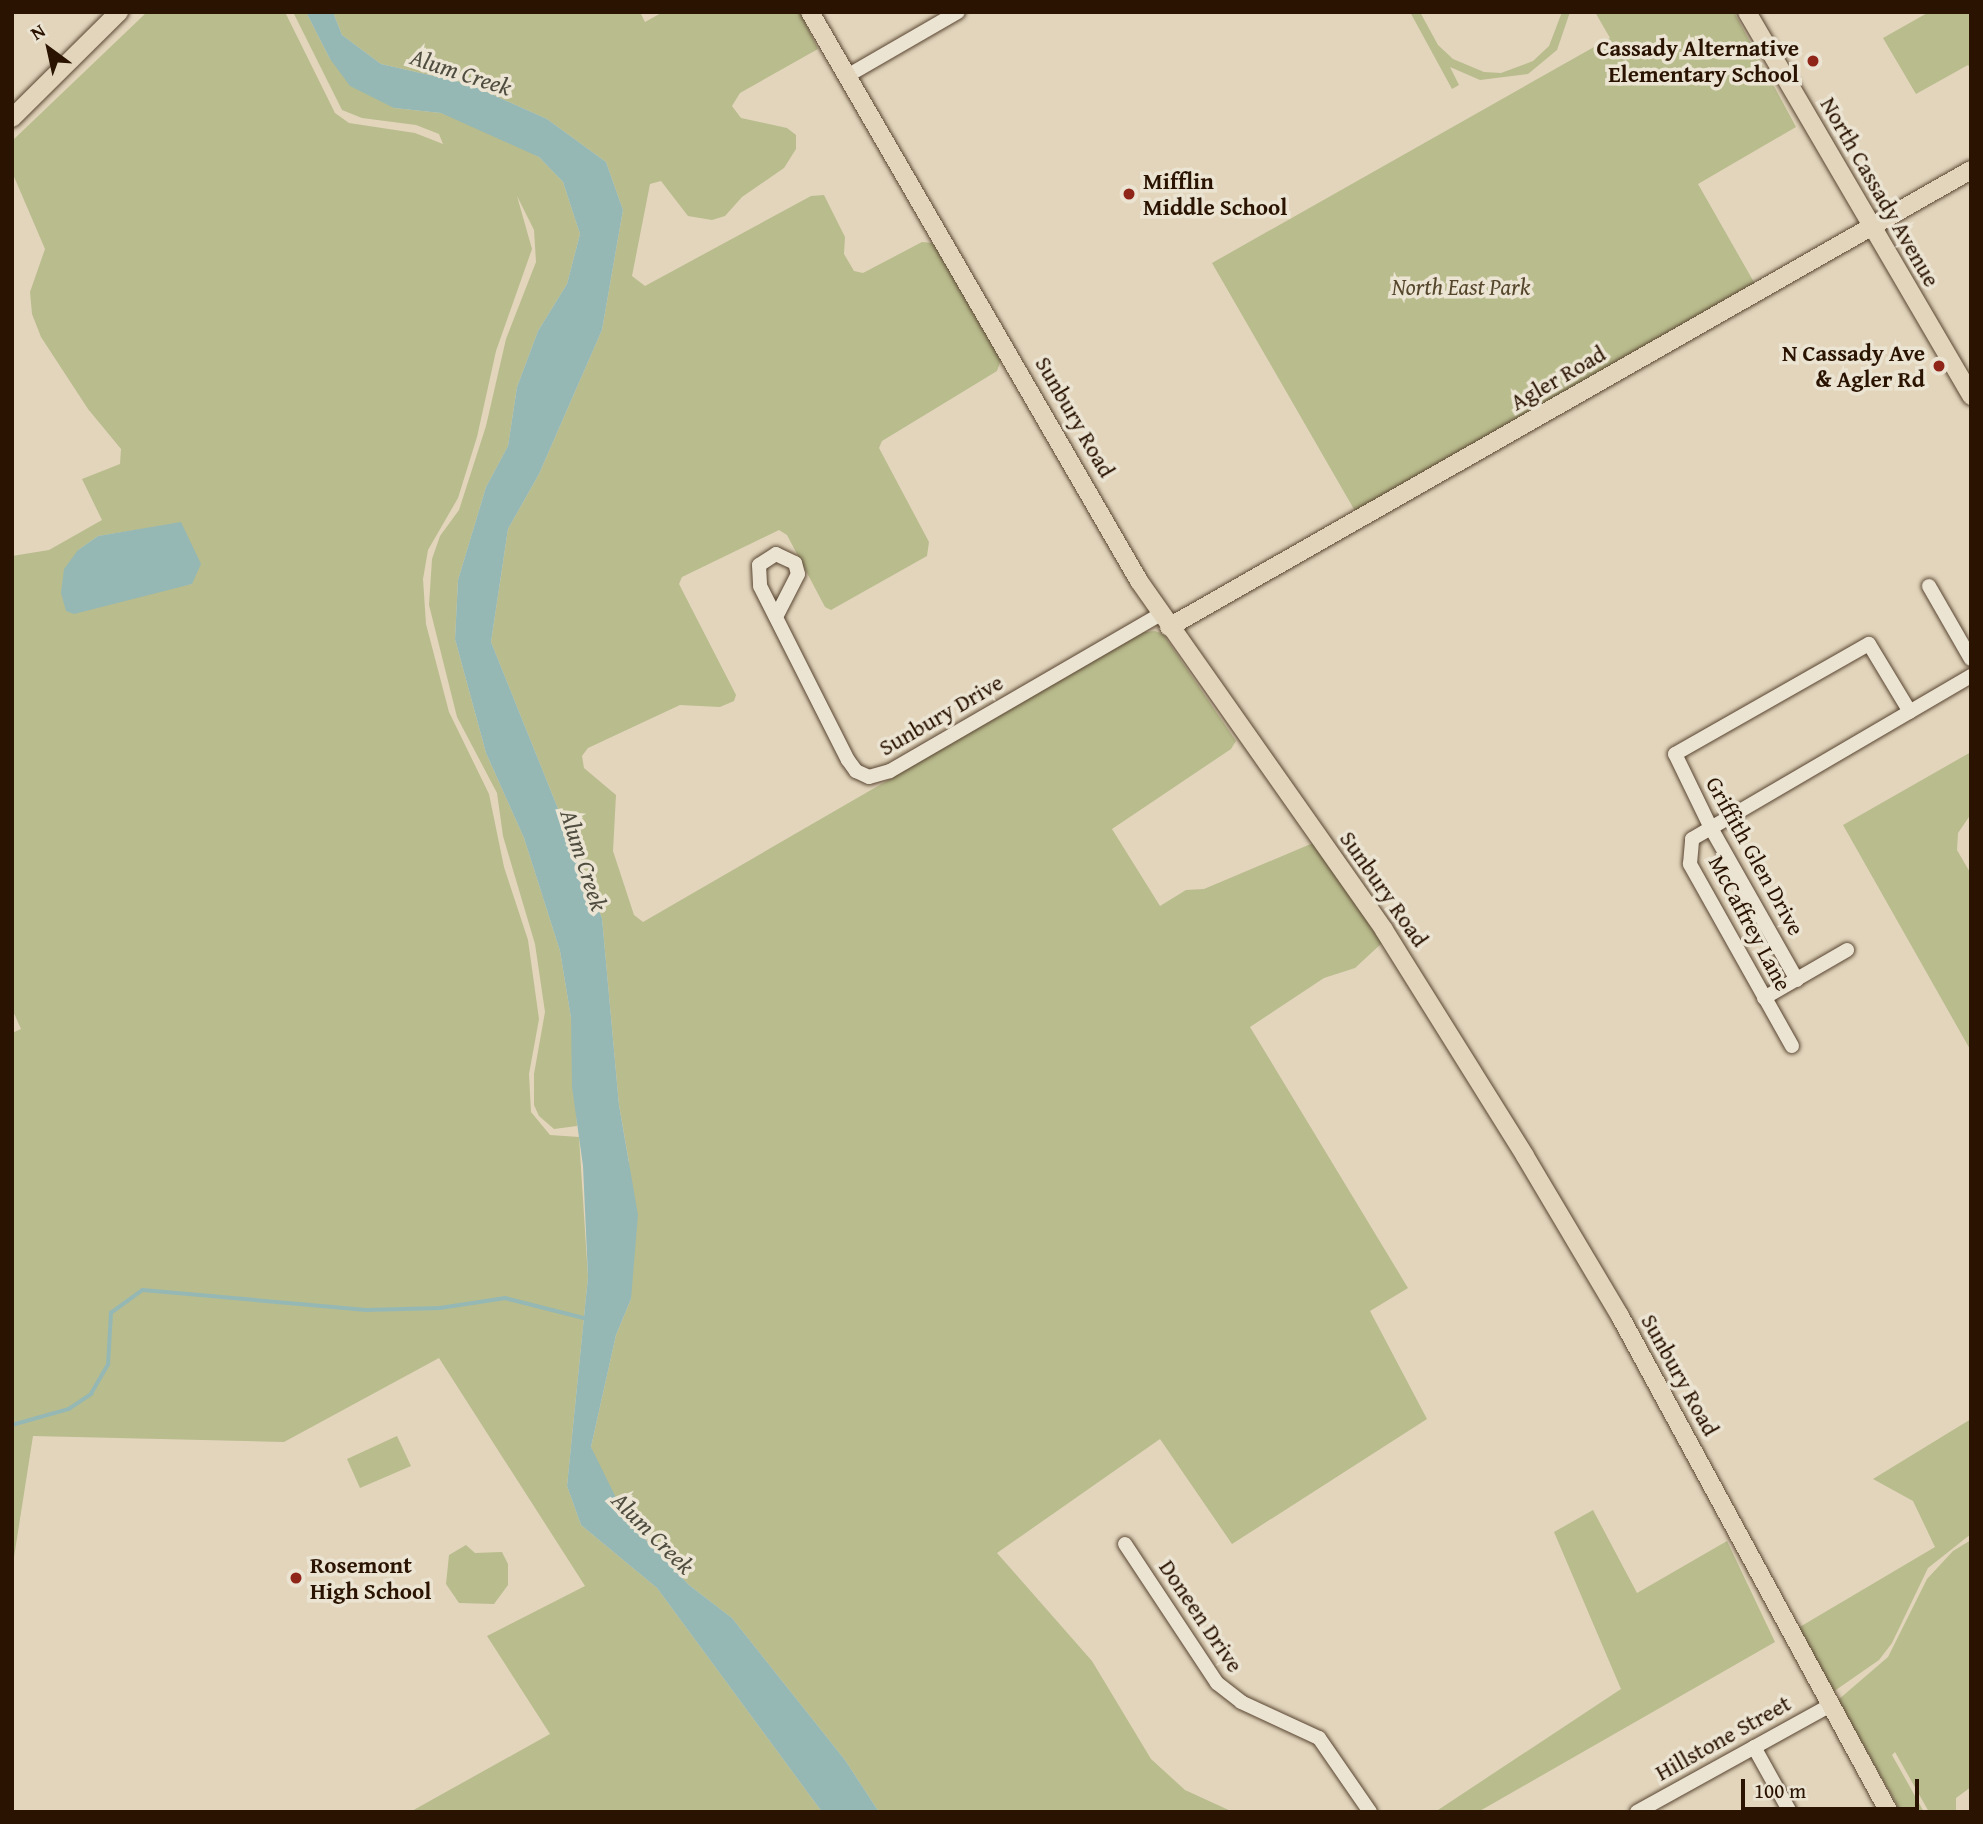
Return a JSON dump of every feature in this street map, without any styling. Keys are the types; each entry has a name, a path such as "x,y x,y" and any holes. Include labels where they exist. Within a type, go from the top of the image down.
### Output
{"main road":[{"path":"12,118 119,12"},
{"name":"Sunbury Road","path":"810,12 1165,620 1384,930 1520,1147 1620,1316 1889,1812"},
{"name":"North Cassady Avenue","path":"1747,12 1971,397"},
{"name":"Agler Road","path":"1165,620 1971,170"}],"street":[{"path":"847,76 958,12"},
{"path":"1929,586 1971,659"},
{"name":"Sunbury Drive","path":"776,617 848,760 869,776 890,771 1165,620"},
{"name":"Griffith Glen Drive","path":"1797,980 1710,826 1675,754 1869,643 1910,712"},
{"path":"1710,826 1971,676"},
{"name":"McCaffrey Lane","path":"1710,826 1692,839 1690,864 1792,1046"},
{"path":"1764,998 1847,950"},
{"name":"Doneen Drive","path":"1125,1544 1222,1688 1241,1702 1319,1738 1370,1812"},
{"name":"Hillstone Street","path":"1642,1811 1830,1705"},
{"path":"1755,1747 1790,1812"}],"green space":[{"path":"147,12 285,12 335,113 349,123 415,133 443,144 439,134 416,125 362,118 342,110 293,12 306,12 330,59 394,108 441,113 499,135 539,157 563,182 580,234 567,284 538,331 517,387 508,446 486,487 458,580 455,639 486,753 524,838 560,951 571,1018 577,1126 554,1129 539,1116 534,1105 534,1074 545,1012 535,944 503,836 497,793 457,717 429,605 432,559 440,536 459,510 486,426 506,339 536,262 534,230 517,196 532,249 496,351 477,437 458,498 428,550 423,579 426,624 449,712 489,794 504,867 528,940 539,1019 529,1074 531,1112 550,1135 579,1137 588,1277 567,1486 581,1525 657,1588 822,1812 410,1812 550,1734 487,1636 585,1586 439,1358 284,1442 33,1436 12,1570 12,1033 21,1029 12,1009 12,556 49,550 102,520 82,479 120,464 121,449 88,409 41,337 32,314 30,292 45,249 12,172 12,141","holes":["181,523 192,584 154,591 78,550 98,536"]},
{"path":"333,12 640,12 645,22 663,12 800,12 818,49 740,93 732,106 741,118 787,128 796,135 796,149 784,168 742,197 725,216 712,220 688,216 661,181 650,184 632,276 645,286 811,196 824,195 845,237 844,254 854,271 863,273 922,242 933,243 1001,360 997,371 882,441 879,448 929,542 927,556 831,610 825,607 787,535 779,530 682,577 679,584 736,695 734,701 720,707 680,705 588,748 582,756 584,768 616,795 613,851 634,915 643,922 1144,632 1155,631 1163,634 1236,741 1231,749 1112,829 1160,906 1186,890 1204,889 1313,843 1382,943 1355,968 1324,978 1250,1027 1408,1288 1370,1311 1427,1419 1232,1544 1160,1439 997,1553 1092,1661 1151,1759 1185,1790 1233,1812 879,1812 845,1760 732,1618 689,1585 627,1520 602,1475 591,1447 616,1335 631,1299 629,1162 619,1105 602,918 491,642 508,529 539,474 602,330 623,210 606,162 547,119 469,84 381,64 342,35"},
{"path":"1410,12 1420,12 1438,45 1453,59 1484,72 1501,73 1533,61 1549,46 1562,12 1570,12 1557,50 1528,74 1480,80 1450,67 1459,85 1452,89"},
{"name":"North East Park","path":"1595,12 1734,12 1796,127 1698,184 1755,284 1355,511 1212,263 1610,38"},
{"path":"1929,12 1971,12 1971,69 1968,65 1916,94 1883,38"},
{"path":"1971,752 1971,814 1958,833 1957,850 1971,874 1971,1051 1843,825"},
{"path":"1971,1419 1971,1534 1928,1568 1892,1643 1879,1660 1833,1692 1798,1628 1935,1547 1913,1501 1873,1479"},
{"path":"397,1436 411,1466 360,1488 347,1459"},
{"path":"1593,1510 1637,1593 1727,1541 1775,1642 1478,1812 1435,1812 1621,1689 1554,1532"},
{"path":"1971,1540 1971,1787 1956,1798 1956,1812 1929,1812 1895,1752 1892,1755 1924,1812 1901,1812 1838,1700 1888,1657 1927,1579 1953,1551"},
{"path":"466,1545 475,1553 502,1552 508,1564 508,1585 494,1604 459,1603 446,1584 449,1555"}],"water":[{"path":"306,12 333,12 342,35 381,64 469,84 547,119 606,162 623,210 602,330 539,474 508,529 491,642 602,918 619,1105 638,1215 631,1299 616,1335 591,1447 627,1520 689,1585 732,1618 845,1760 879,1812 822,1812 657,1588 581,1525 567,1486 588,1277 583,1166 572,1087 571,1018 560,951 524,838 486,753 455,639 458,580 486,487 508,446 517,387 538,331 567,284 580,234 563,182 539,157 441,113 394,108 350,86 330,59"},
{"path":"181,522 201,564 192,584 74,614 66,611 61,593 64,569 78,550 98,536"}],"waterway":[{"path":"12,1425 69,1409 91,1394 108,1365 111,1313 143,1290 366,1310 440,1308 505,1298 584,1318"}],"place":[{"name":"Cassady Alternative Elementary School","path":"1813,61"},
{"name":"Mifflin Middle School","path":"1129,194"},
{"name":"N Cassady Ave & Agler Rd","path":"1939,366"},
{"name":"Rosemont High School","path":"296,1578"}],"water label":[{"name":"Alum Creek","path":"461,72"},
{"name":"Alum Creek","path":"584,860"},
{"name":"Alum Creek","path":"653,1533"}]}
